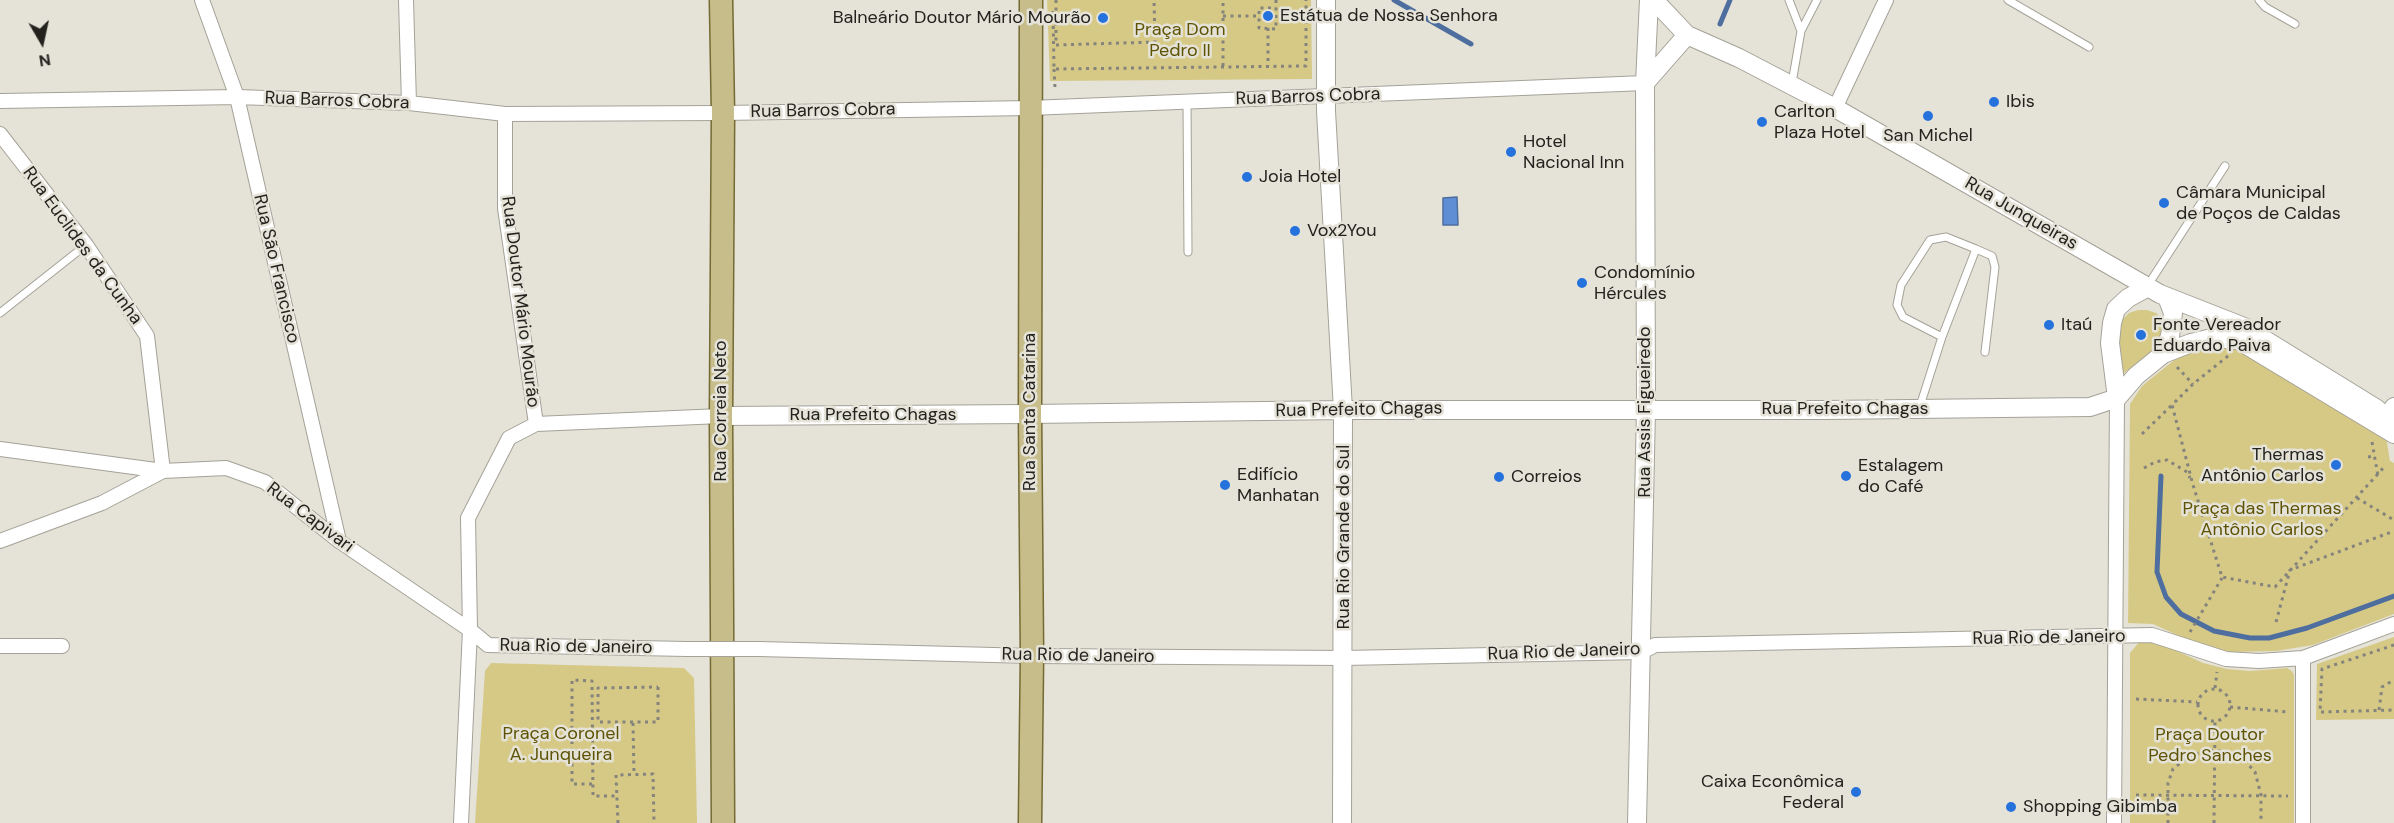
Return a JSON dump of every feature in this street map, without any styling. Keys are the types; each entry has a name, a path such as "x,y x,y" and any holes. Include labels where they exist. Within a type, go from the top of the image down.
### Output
{"main road":[{"name":"Rua Correia Neto","path":"720,0 723,113 720,416 723,823"},
{"name":"Rua Santa Catarina","path":"1030,823 1031,0"}],"street":[{"name":"Rua São Francisco","path":"202,0 237,97 339,541"},
{"path":"406,0 409,102"},
{"name":"Rua Rio Grande do Sul","path":"1326,0 1326,97 1343,410 1342,823"},
{"name":"Rua Assis Figueiredo","path":"1637,823 1646,408 1645,83 1649,0"},
{"name":"Rua Junqueiras","path":"1654,0 1687,35 1739,58 1834,108 2167,297 2244,327 2391,421"},
{"path":"1834,108 1886,0"},
{"path":"1645,83 1687,35"},
{"name":"Rua Barros Cobra","path":"0,101 237,97 409,102 505,114 723,113 1030,108 1645,83"},
{"name":"Rua Doutor Mário Mourão","path":"461,823 470,630 468,518 509,438 536,424 506,208 505,114"},
{"name":"Rua Euclides da Cunha","path":"0,134 86,245 147,336 163,471"},
{"path":"2114,823 2117,398 2110,343 2116,309 2128,298 2148,286"},
{"path":"2167,297 2173,313 2169,360"},
{"path":"2117,398 2136,376 2169,360 2191,343 2212,338 2236,346"},
{"name":"Rua Junqueiras","path":"2236,346 2391,421"},
{"name":"Rua Prefeito Chagas","path":"536,424 720,416 1646,408 1824,410 2090,407 2117,398"},
{"path":"0,449 163,471"},
{"name":"Rua Capivari","path":"0,541 102,503 163,471 226,468 266,482 339,541 470,630"},
{"name":"Rua Rio de Janeiro","path":"470,630 488,645 1032,656 1344,658 1642,652 1655,645 2152,635 2226,659 2259,661 2303,658 2394,624"},
{"path":"0,646 62,646"},
{"path":"2303,658 2303,823"}],"lane":[{"path":"1789,0 1801,31"},
{"path":"1791,85 1801,31 1817,0"},
{"path":"2008,0 2089,47"},
{"path":"2259,0 2265,8 2295,24"},
{"path":"1187,102 1188,252"},
{"path":"2148,286 2225,166"},
{"path":"1942,336 1903,317 1897,305 1901,285 1930,240 1946,237 1992,256 1995,267 1985,352"},
{"path":"0,313 86,245"},
{"path":"1920,408 1942,336 1976,249"}],"path":[{"path":"1054,0 1056,45 1155,42 1154,0"},
{"path":"1054,0 1055,88"},
{"path":"1223,0 1223,66"},
{"path":"1276,0 1276,8 1276,28 1259,28 1259,8 1276,8"},
{"path":"1054,69 1306,66 1306,0"},
{"path":"1223,16 1259,16"},
{"path":"1268,28 1269,66"},
{"path":"2142,434 2236,346"},
{"path":"2169,360 2193,384"},
{"path":"2172,405 2193,485 2222,577 2188,636"},
{"path":"2373,449 2378,476"},
{"path":"2368,457 2374,456"},
{"path":"2144,468 2155,462 2167,460 2187,472 2193,485"},
{"path":"2222,577 2275,587 2386,465"},
{"path":"2357,498 2394,520"},
{"path":"2290,570 2394,531"},
{"path":"2277,622 2290,570"},
{"path":"2394,645 2322,669 2320,712 2394,710"},
{"path":"2215,688 2217,672"},
{"path":"592,784 572,784 572,680 592,681 592,687 592,784 592,796 617,796"},
{"path":"2379,710 2382,687 2394,680"},
{"path":"592,687 658,687 658,722 598,722 598,688"},
{"path":"2215,688 2228,697 2230,707 2225,717 2215,721 2201,714 2198,702 2205,691 2215,688"},
{"path":"2136,699 2198,702"},
{"path":"2230,707 2289,712"},
{"path":"2214,823 2215,721"},
{"path":"633,722 634,775"},
{"path":"2168,823 2168,783 2173,769 2181,761 2201,751 2214,750 2233,752 2249,763 2255,772 2261,795 2261,823"},
{"path":"618,823 616,775 653,774 654,823"},
{"path":"2136,795 2288,796"}],"green space":[{"name":"Praça Dom Pedro II","path":"1047,0 1311,0 1312,79 1050,81"},
{"path":"2138,310 2156,313 2162,319 2164,330 2153,350 2123,374 2119,333 2122,320 2129,313"},
{"name":"Praça das Thermas Antônio Carlos","path":"2212,345 2235,346 2386,437 2390,461 2394,463 2394,614 2313,645 2276,651 2231,652 2201,646 2153,624 2128,623 2130,404 2142,386 2173,361 2193,349"},
{"path":"2394,637 2394,719 2316,720 2317,664"},
{"name":"Praça Doutor Pedro Sanches","path":"2140,641 2160,643 2203,663 2227,669 2250,671 2287,668 2292,671 2294,675 2294,823 2130,823 2130,653"},
{"name":"Praça Coronel A. Junqueira","path":"491,663 684,668 694,678 697,823 475,823 485,671"}],"water":[{"path":"1457,197 1458,225 1443,225 1443,198"}],"waterway":[{"path":"1394,0 1471,44"},
{"path":"1720,24 1730,0"},
{"path":"2161,476 2157,572 2166,597 2181,614 2214,631 2250,638 2269,638 2307,628 2394,596"}],"place":[{"name":"Estátua de Nossa Senhora","path":"1268,16"},
{"name":"Balneário Doutor Mário Mourão","path":"1103,18"},
{"name":"Ibis","path":"1994,102"},
{"name":"San Michel","path":"1928,116"},
{"name":"Carlton Plaza Hotel","path":"1762,122"},
{"name":"Hotel Nacional Inn","path":"1511,152"},
{"name":"Joia Hotel","path":"1247,177"},
{"name":"Câmara Municipal de Poços de Caldas","path":"2164,203"},
{"name":"Vox2You","path":"1295,231"},
{"name":"Condomínio Hércules","path":"1582,283"},
{"name":"Itaú","path":"2049,325"},
{"name":"Fonte Vereador Eduardo Paiva","path":"2141,335"},
{"name":"Thermas Antônio Carlos","path":"2336,465"},
{"name":"Estalagem do Café","path":"1846,476"},
{"name":"Correios","path":"1499,477"},
{"name":"Edifício Manhatan","path":"1225,485"},
{"name":"Caixa Econômica Federal","path":"1856,792"},
{"name":"Shopping Gibimba","path":"2011,807"}]}
